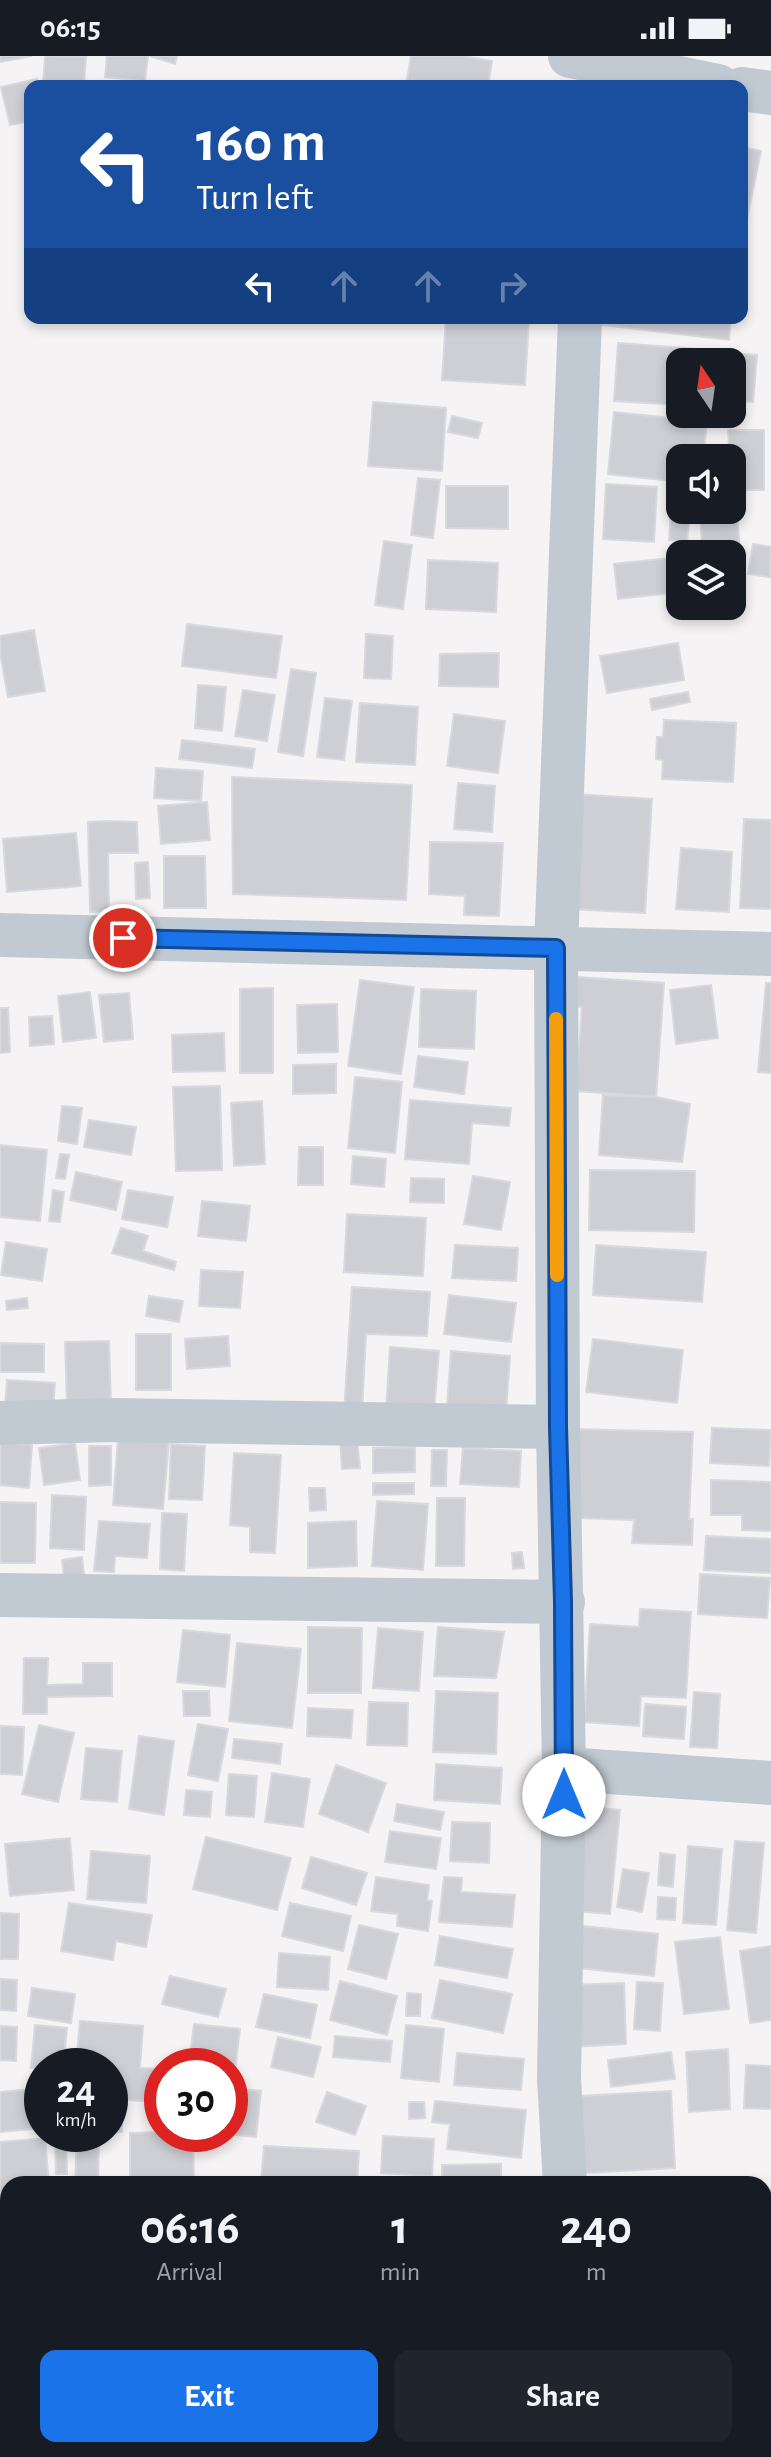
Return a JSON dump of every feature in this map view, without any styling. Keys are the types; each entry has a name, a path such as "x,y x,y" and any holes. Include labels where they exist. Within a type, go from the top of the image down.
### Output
{"street":[{"path":"584,65 680,80"},
{"path":"748,90 771,93"},
{"path":"565,2176 559,2078 564,1769 558,1427 556,948 580,324"},
{"path":"0,935 771,954"},
{"path":"0,1423 114,1420 558,1427"},
{"path":"0,1595 563,1602"},
{"path":"564,1769 771,1783"}],"building":[{"path":"0,56 32,56 0,62"},
{"path":"45,56 86,57 84,80 43,80"},
{"path":"107,56 148,56 145,80 105,77"},
{"path":"150,56 177,56 175,64"},
{"path":"411,56 462,56 492,61 489,80 407,80"},
{"path":"24,82 24,122 10,125 1,87"},
{"path":"748,148 761,151 748,214"},
{"path":"446,324 529,324 525,385 442,380"},
{"path":"595,324 730,324 729,340"},
{"path":"618,343 684,348 666,348 666,404 614,401"},
{"path":"746,354 757,355 753,402 746,401"},
{"path":"373,402 446,408 442,471 368,466"},
{"path":"614,412 666,418 666,428 706,428 705,444 666,444 666,480 608,474"},
{"path":"452,416 482,423 478,438 448,432"},
{"path":"728,430 764,430 764,490 746,490 746,444 729,444"},
{"path":"418,478 440,480 433,538 411,535"},
{"path":"606,484 657,487 654,542 603,539"},
{"path":"446,486 508,486 508,529 446,528"},
{"path":"670,524 689,524 687,540 669,540"},
{"path":"701,524 738,524 739,540 702,540"},
{"path":"384,541 412,545 403,609 375,605"},
{"path":"753,544 771,547 770,577 748,574"},
{"path":"666,558 666,594 618,599 614,564"},
{"path":"428,560 498,563 496,612 426,609"},
{"path":"187,624 282,636 276,678 182,666"},
{"path":"34,630 45,691 8,697 0,636"},
{"path":"366,634 393,636 391,679 364,678"},
{"path":"678,643 684,680 607,693 600,656"},
{"path":"499,653 498,687 439,686 440,654"},
{"path":"291,669 316,673 303,756 278,752"},
{"path":"198,685 226,687 222,731 195,728"},
{"path":"243,690 275,695 267,741 235,736"},
{"path":"688,692 690,702 652,710 650,699"},
{"path":"325,698 352,701 344,760 317,757"},
{"path":"360,703 418,707 415,765 356,762"},
{"path":"454,714 505,721 498,773 447,766"},
{"path":"664,720 736,723 733,782 662,779 663,760 656,759 657,737 663,737"},
{"path":"182,740 255,749 252,768 179,759"},
{"path":"156,768 203,771 201,801 154,798"},
{"path":"232,777 412,785 406,900 233,894"},
{"path":"458,783 495,786 492,832 454,829"},
{"path":"575,794 652,799 645,913 568,909"},
{"path":"207,802 210,840 161,844 158,806"},
{"path":"744,819 771,820 771,909 740,908"},
{"path":"88,822 137,822 138,853 108,853 109,911 90,912"},
{"path":"76,833 81,886 7,892 3,839"},
{"path":"430,842 503,843 499,916 464,915 465,896 429,894"},
{"path":"681,848 732,852 729,912 676,909"},
{"path":"164,856 205,856 206,908 164,908"},
{"path":"148,862 150,898 136,899 135,863"},
{"path":"563,976 664,983 656,1097 576,1091 582,1007 561,1005"},
{"path":"360,980 414,987 401,1074 348,1066"},
{"path":"766,983 771,983 771,1073 758,1072"},
{"path":"711,985 718,1038 676,1044 670,990"},
{"path":"273,988 273,1073 240,1073 240,989"},
{"path":"421,989 476,991 474,1049 419,1047"},
{"path":"90,992 96,1038 63,1042 58,996"},
{"path":"129,993 133,1039 104,1042 99,995"},
{"path":"337,1004 338,1052 298,1053 297,1005"},
{"path":"0,1008 8,1008 10,1052 0,1053"},
{"path":"52,1016 54,1044 30,1046 29,1017"},
{"path":"224,1033 225,1071 173,1072 172,1035"},
{"path":"418,1056 468,1062 464,1094 414,1087"},
{"path":"336,1064 336,1093 293,1094 293,1065"},
{"path":"355,1077 402,1082 395,1153 348,1148"},
{"path":"220,1086 222,1170 176,1171 173,1087"},
{"path":"603,1095 656,1097 690,1104 682,1162 599,1155"},
{"path":"410,1100 511,1108 509,1126 472,1123 469,1164 405,1159"},
{"path":"262,1101 265,1164 234,1166 231,1103"},
{"path":"62,1106 82,1108 77,1144 58,1141"},
{"path":"89,1120 136,1127 131,1155 84,1147"},
{"path":"0,1145 47,1150 40,1221 0,1217"},
{"path":"299,1147 323,1147 323,1185 298,1185"},
{"path":"60,1154 69,1155 65,1179 56,1178"},
{"path":"353,1156 386,1159 384,1187 351,1184"},
{"path":"590,1170 695,1171 694,1232 589,1230"},
{"path":"76,1172 122,1182 116,1210 70,1200"},
{"path":"473,1176 510,1182 501,1230 464,1224"},
{"path":"411,1178 444,1179 444,1203 410,1202"},
{"path":"53,1190 64,1192 60,1222 49,1221"},
{"path":"128,1190 173,1197 167,1227 122,1219"},
{"path":"202,1201 250,1206 246,1241 198,1236"},
{"path":"347,1214 426,1218 423,1276 344,1272"},
{"path":"121,1228 148,1236 143,1251 176,1262 174,1270 112,1253"},
{"path":"6,1242 47,1249 42,1281 1,1275"},
{"path":"455,1245 518,1248 516,1281 452,1278"},
{"path":"596,1245 706,1252 702,1302 593,1295"},
{"path":"201,1270 243,1272 240,1308 199,1306"},
{"path":"352,1287 430,1292 427,1336 366,1334 362,1412 344,1412"},
{"path":"449,1295 516,1303 511,1342 444,1334"},
{"path":"149,1296 183,1301 179,1322 146,1316"},
{"path":"27,1298 28,1308 7,1310 6,1301"},
{"path":"136,1334 171,1334 171,1390 136,1390"},
{"path":"228,1336 230,1366 187,1369 185,1339"},
{"path":"593,1339 683,1350 677,1403 586,1392"},
{"path":"109,1341 111,1403 67,1404 65,1342"},
{"path":"0,1343 44,1344 44,1372 0,1372"},
{"path":"390,1347 439,1351 434,1412 386,1409"},
{"path":"451,1351 510,1356 506,1412 447,1407"},
{"path":"7,1380 55,1383 53,1409 5,1407"},
{"path":"712,1428 771,1430 769,1466 710,1463"},
{"path":"568,1429 693,1432 689,1519 693,1519 692,1545 632,1543 634,1520 580,1518"},
{"path":"118,1437 169,1440 163,1509 113,1505"},
{"path":"357,1439 360,1468 342,1469 340,1440"},
{"path":"0,1443 32,1445 29,1488 0,1485"},
{"path":"75,1443 80,1480 44,1485 39,1448"},
{"path":"171,1444 205,1446 202,1500 169,1499"},
{"path":"89,1446 111,1446 111,1485 89,1486"},
{"path":"415,1447 415,1472 373,1473 373,1448"},
{"path":"463,1448 521,1451 519,1487 460,1484"},
{"path":"432,1450 447,1450 446,1486 431,1486"},
{"path":"234,1453 281,1455 275,1553 250,1552 250,1527 230,1525"},
{"path":"711,1480 771,1482 771,1531 742,1530 742,1515 711,1515"},
{"path":"373,1483 414,1483 414,1494 373,1495"},
{"path":"309,1488 325,1488 326,1510 310,1511"},
{"path":"52,1495 86,1497 84,1550 50,1548"},
{"path":"437,1498 465,1498 464,1566 436,1566"},
{"path":"377,1501 428,1504 423,1570 372,1566"},
{"path":"0,1502 36,1503 35,1563 0,1563"},
{"path":"162,1513 187,1514 184,1571 160,1569"},
{"path":"99,1521 150,1524 147,1558 115,1556 114,1572 94,1571"},
{"path":"356,1521 357,1566 308,1568 308,1523"},
{"path":"706,1536 771,1539 771,1573 704,1570"},
{"path":"522,1552 524,1568 513,1569 512,1553"},
{"path":"82,1557 84,1575 64,1578 62,1560"},
{"path":"700,1574 770,1578 767,1618 698,1614"},
{"path":"640,1609 691,1612 686,1698 641,1696 639,1726 584,1722 590,1624 639,1627"},
{"path":"308,1627 362,1628 361,1693 308,1693"},
{"path":"438,1627 504,1632 496,1678 434,1676"},
{"path":"378,1628 423,1632 419,1691 373,1688"},
{"path":"183,1630 230,1635 225,1687 177,1682"},
{"path":"237,1643 301,1649 292,1728 229,1721"},
{"path":"24,1658 48,1658 47,1685 83,1684 83,1663 112,1663 112,1696 47,1697 47,1714 23,1714"},
{"path":"183,1691 209,1691 210,1716 184,1716"},
{"path":"436,1691 498,1693 496,1754 433,1752"},
{"path":"694,1692 720,1694 717,1748 690,1747"},
{"path":"369,1702 408,1703 407,1746 367,1745"},
{"path":"645,1704 686,1707 684,1739 643,1736"},
{"path":"308,1708 353,1710 351,1738 307,1736"},
{"path":"198,1724 228,1729 218,1781 188,1775"},
{"path":"39,1725 74,1733 58,1802 22,1794"},
{"path":"0,1726 24,1727 22,1775 0,1774"},
{"path":"139,1736 174,1741 164,1815 129,1809"},
{"path":"234,1739 282,1744 280,1764 232,1758"},
{"path":"86,1748 122,1751 117,1802 81,1799"},
{"path":"436,1764 502,1768 500,1804 434,1800"},
{"path":"336,1765 386,1783 368,1832 319,1814"},
{"path":"272,1773 310,1779 303,1827 265,1822"},
{"path":"229,1774 257,1776 254,1817 226,1815"},
{"path":"186,1790 212,1792 210,1817 184,1815"},
{"path":"397,1804 444,1812 440,1830 394,1821"},
{"path":"584,1807 620,1810 610,1914 574,1911"},
{"path":"452,1822 490,1823 489,1863 450,1861"},
{"path":"390,1831 441,1838 436,1869 385,1862"},
{"path":"206,1837 291,1858 277,1910 193,1889"},
{"path":"70,1838 74,1890 10,1896 5,1844"},
{"path":"735,1841 764,1843 756,1933 727,1930"},
{"path":"688,1846 722,1849 716,1925 683,1923"},
{"path":"91,1851 150,1856 146,1903 87,1899"},
{"path":"660,1853 675,1855 673,1887 658,1885"},
{"path":"311,1857 367,1873 356,1905 302,1888"},
{"path":"623,1869 649,1873 642,1912 617,1907"},
{"path":"376,1877 429,1885 427,1900 432,1901 428,1931 397,1926 398,1914 371,1911"},
{"path":"444,1877 462,1878 461,1892 515,1895 512,1927 439,1922"},
{"path":"658,1897 676,1898 675,1920 657,1919"},
{"path":"69,1903 152,1915 146,1947 116,1941 113,1960 61,1951"},
{"path":"290,1903 351,1916 343,1951 282,1936"},
{"path":"0,1913 19,1914 18,1959 0,1959"},
{"path":"359,1925 398,1934 386,1979 348,1969"},
{"path":"583,1926 658,1934 654,1976 578,1968"},
{"path":"440,1936 513,1949 507,1978 435,1965"},
{"path":"720,1937 729,2009 684,2014 675,1942"},
{"path":"771,1946 771,2020 750,2023 740,1951"},
{"path":"279,1953 330,1957 328,1990 277,1987"},
{"path":"170,1976 226,1989 218,2017 162,2004"},
{"path":"0,1979 17,1980 16,2011 0,2010"},
{"path":"440,1980 512,1994 503,2033 432,2018"},
{"path":"340,1981 397,1996 387,2035 330,2020"},
{"path":"637,1982 663,1983 660,2031 634,2029"},
{"path":"624,1983 626,2044 570,2047 568,1985"},
{"path":"32,1988 75,1994 71,2023 28,2016"},
{"path":"407,1993 421,1994 420,2016 406,2016"},
{"path":"264,1994 317,2005 310,2038 256,2027"},
{"path":"80,2021 143,2026 140,2068 144,2068 144,2101 128,2100 128,2048 78,2048"},
{"path":"194,2024 240,2029 238,2048 191,2048"},
{"path":"35,2025 67,2028 65,2048 33,2048"},
{"path":"406,2025 444,2029 439,2082 401,2078"},
{"path":"0,2026 17,2027 16,2061 0,2060"},
{"path":"335,2036 392,2041 390,2062 333,2057"},
{"path":"278,2037 321,2047 313,2077 271,2067"},
{"path":"728,2049 730,2109 689,2112 686,2052"},
{"path":"671,2052 675,2079 611,2087 608,2060"},
{"path":"457,2053 524,2059 521,2090 454,2085"},
{"path":"746,2065 771,2066 771,2109 744,2108"},
{"path":"24,2090 24,2130 0,2132 0,2092"},
{"path":"248,2090 261,2091 256,2137 248,2136"},
{"path":"671,2091 675,2168 583,2173 579,2096"},
{"path":"327,2092 366,2106 355,2135 316,2122"},
{"path":"435,2101 526,2110 521,2158 447,2149 450,2124 432,2122"},
{"path":"409,2102 424,2102 425,2118 409,2119"},
{"path":"130,2133 144,2133 144,2152 193,2152 194,2176 130,2176"},
{"path":"383,2136 434,2139 432,2176 381,2173"},
{"path":"24,2140 24,2152 46,2152 48,2176 0,2176 0,2142"},
{"path":"264,2146 359,2151 357,2176 262,2176"},
{"path":"55,2152 66,2152 67,2174 56,2174"},
{"path":"76,2152 99,2152 98,2176 75,2176"},
{"path":"501,2164 501,2176 442,2176 442,2165"}],"slow traffic":[{"path":"556,1019 557,1275"}],"route":[{"path":"123,938 556,948 558,1427 564,1795"}]}
